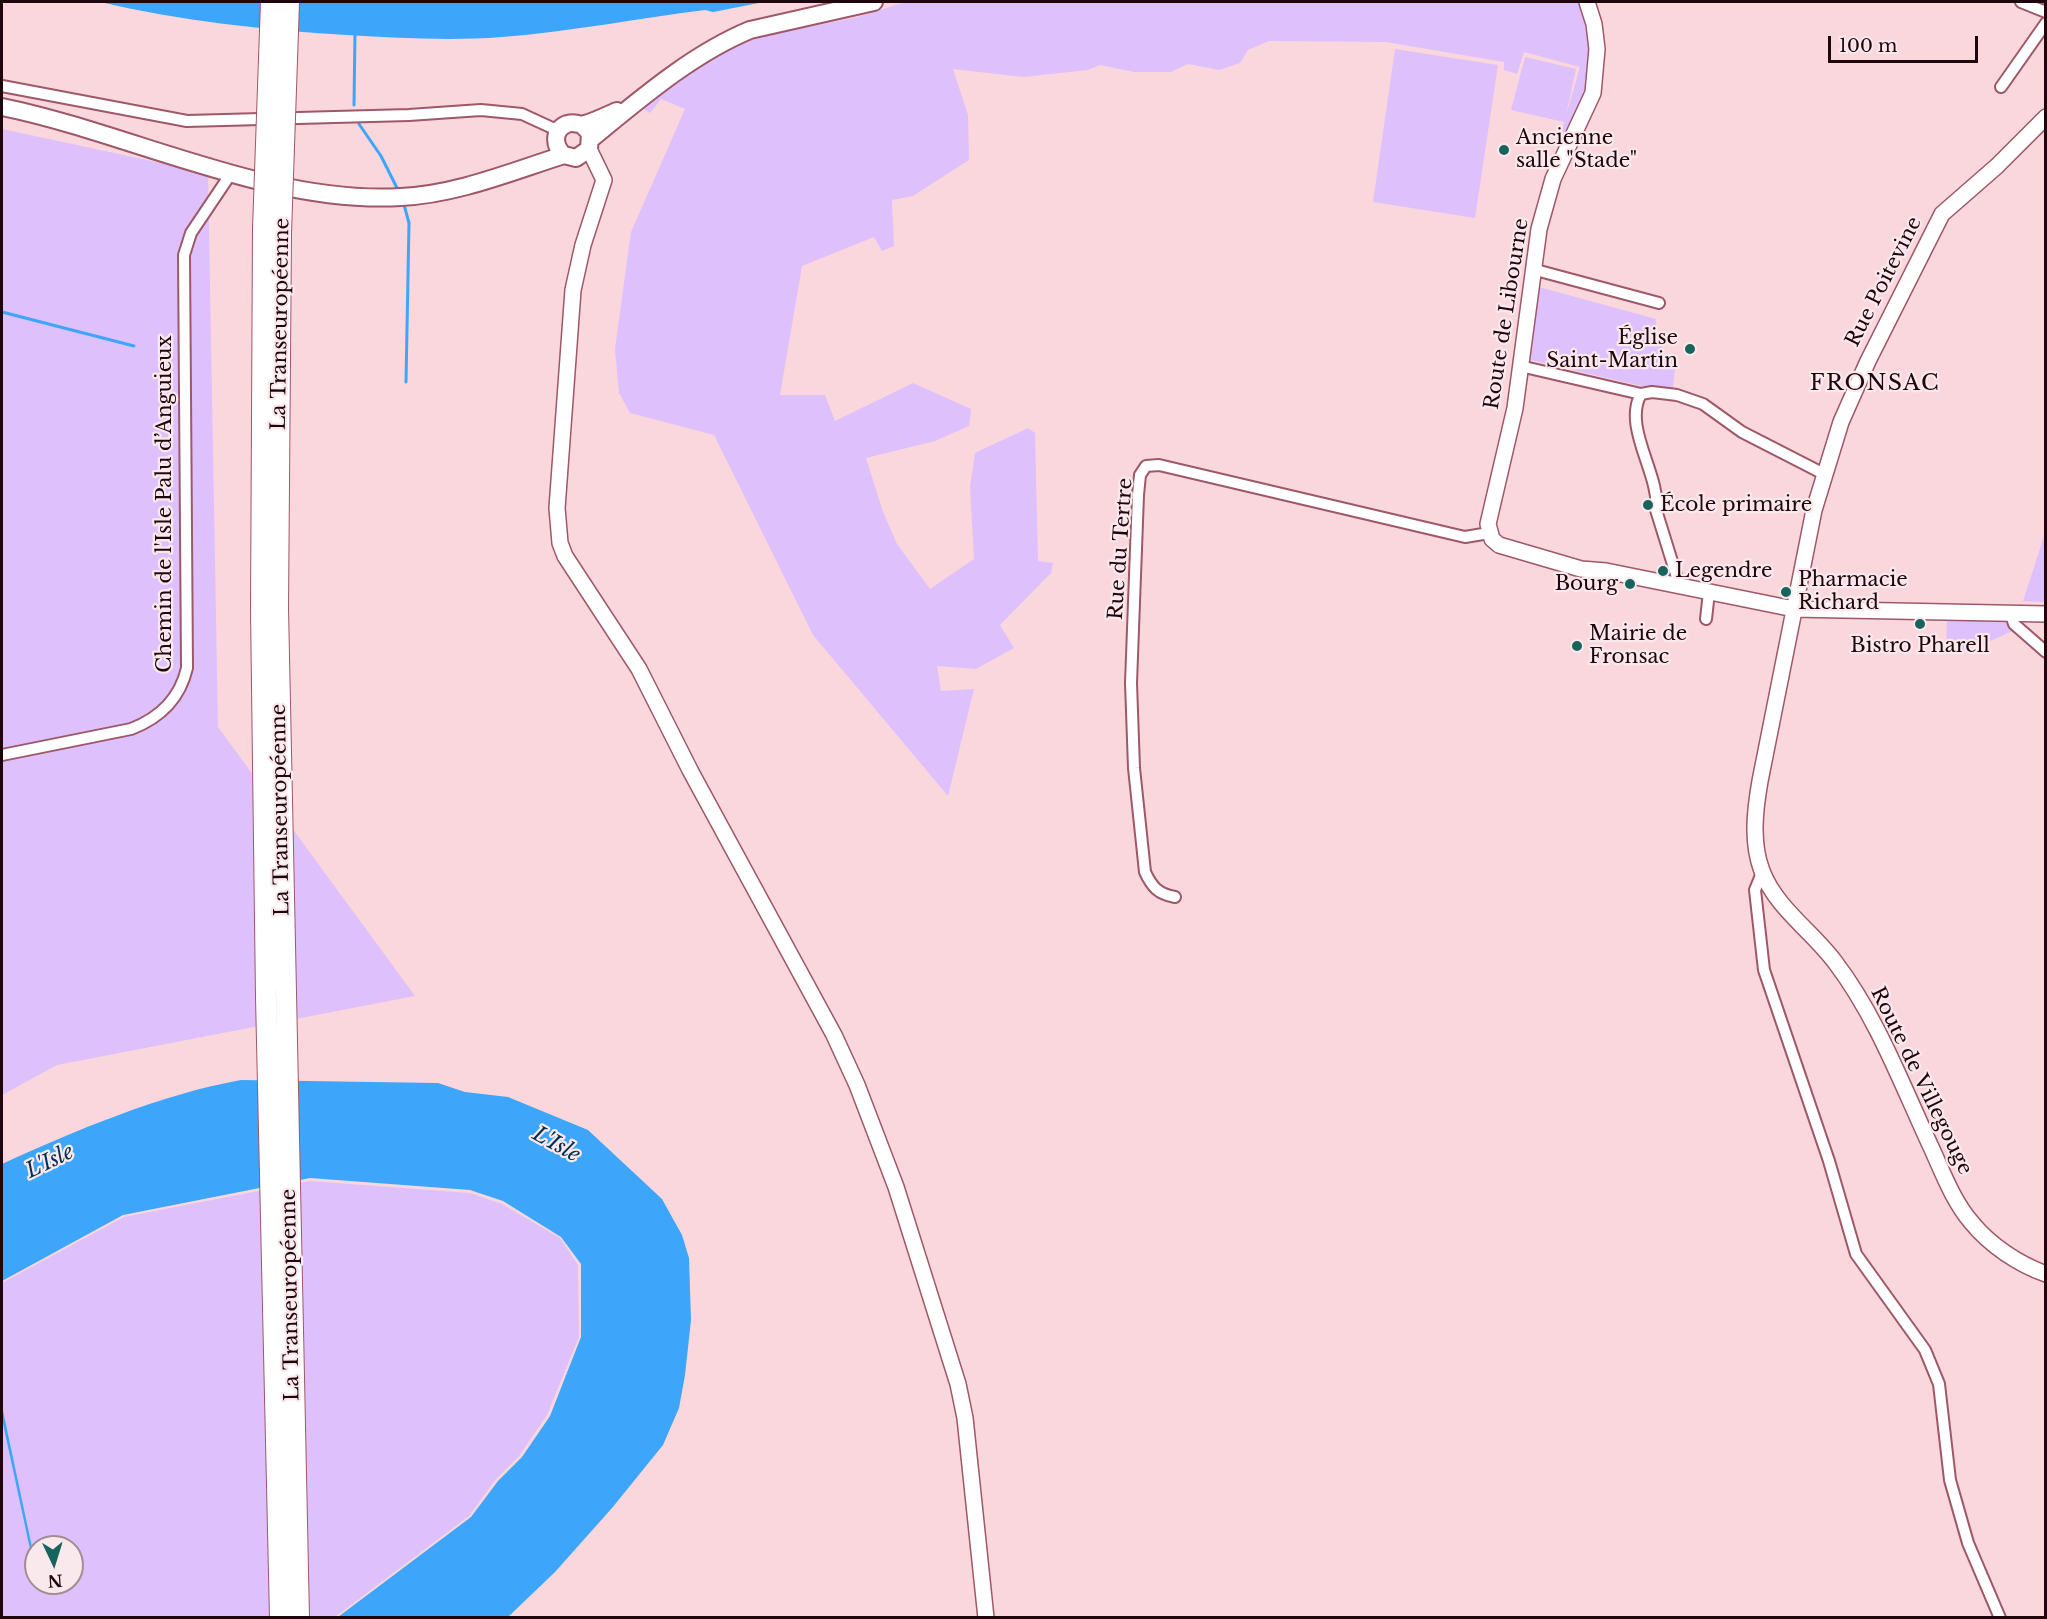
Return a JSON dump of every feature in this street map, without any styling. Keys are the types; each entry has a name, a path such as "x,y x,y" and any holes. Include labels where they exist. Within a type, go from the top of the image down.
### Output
{"highway":[{"name":"La Transeuropéenne","path":"271,2 272,231 261,609 275,998 281,1251 299,1617"},
{"name":"La Transeuropéenne","path":"272,231 289,2"},
{"name":"La Transeuropéenne","path":"280,1617 281,1251"}],"main road":[{"path":"2,107 83,128 232,172 306,190 373,197 400,197 446,191 498,178 580,145 710,49 750,30 874,2"},
{"path":"517,170 567,124 580,145"},
{"path":"557,135 557,148 580,145"}],"street":[{"name":"Route de Libourne","path":"1489,533 1489,514 1504,460 1520,366 1539,229 1553,180 1593,93 1597,49 1594,24 1587,2"},
{"path":"2021,2 2046,12"},
{"path":"2001,87 2046,23"},
{"path":"2,86 187,121 493,111 522,114 557,135"},
{"name":"Rue Poitevine","path":"1794,609 1824,474 1841,422 1868,361 1942,214 1997,166 2046,117"},
{"path":"580,145 591,170 602,187 583,245 573,290 557,508 560,543 574,571 639,669 696,782 834,1035 861,1095 896,1187 958,1384 965,1418 986,1617"},
{"name":"Chemin de l'Isle Palu d’Anguieux","path":"2,755 131,729 147,723 164,711 184,682 187,668 187,524 184,255 191,233 232,172"},
{"path":"1532,268 1659,303"},
{"path":"1520,366 1641,394 1652,392 1677,395 1703,404 1743,432 1824,474"},
{"path":"1641,394 1638,400 1637,419 1647,467 1658,497 1656,510 1680,587"},
{"name":"Rue du Tertre","path":"1175,897 1164,895 1152,888 1145,872 1134,768 1131,683 1138,495 1140,475 1146,466 1159,465 1465,537 1489,533"},
{"path":"1489,533 1499,544 1581,569 1606,571 1794,609 2046,614"},
{"path":"1706,619 1709,592"},
{"name":"Route de Villegouge","path":"1794,609 1757,800 1756,843 1762,873 1773,893 1835,962 1856,994 1878,1033 1959,1206 1985,1237 2003,1252 2046,1274"},
{"path":"2010,612 2014,624 2046,652"},
{"path":"1762,873 1755,890 1764,970 1829,1161 1856,1254 1925,1350 1940,1384 1950,1480 1968,1543 2000,1617"}],"shaded area":[{"path":"905,2 1582,2 1592,45 1585,100 1569,136 1561,134 1564,122 1511,110 1525,57 1576,69 1566,115 1580,67 1524,52 1517,74 1504,70 1504,62 1386,42 1269,41 1248,50 1240,63 1219,70 1188,64 1171,72 1134,72 1100,65 1088,70 1023,77 953,69 968,115 969,160 913,196 892,200 894,246 882,251 874,237 802,266 780,395 825,395 835,421 913,383 971,409 969,426 935,441 866,458 883,512 897,544 930,589 974,559 970,487 975,453 1028,428 1035,433 1038,561 1053,563 1051,573 1000,625 1014,648 976,669 937,666 941,691 974,689 948,796 813,635 714,435 630,413 619,393 615,349 631,232 685,109 661,99 650,113 642,108 726,48 763,36 858,17"},
{"path":"1395,49 1498,65 1475,218 1373,202"},
{"path":"2,129 208,173 218,727 415,996 57,1065 2,1095"},
{"path":"1539,287 1656,319 1655,340 1663,341 1661,354 1676,356 1673,389 1641,386 1530,360"},
{"path":"2045,533 2045,602 2023,601"},
{"path":"2001,618 2013,631 1979,646 1946,655 1947,619"},
{"path":"310,1181 470,1193 502,1204 560,1238 578,1265 579,1337 547,1415 519,1456 496,1479 469,1516 335,1617 2,1618 2,1283 124,1217"}],"water":[{"path":"100,2 764,2 713,12 705,10 553,32 444,39 347,35 254,27 161,14"},
{"name":"L'Isle","path":"241,1080 438,1083 465,1092 508,1097 588,1130 662,1199 682,1235 689,1258 691,1320 679,1408 663,1445 612,1508 555,1572 508,1617 338,1617 471,1517 498,1481 522,1457 550,1416 581,1337 581,1264 561,1237 503,1201 470,1190 310,1178 123,1215 2,1281 2,1164 88,1127 150,1104 180,1094"},
{"path":"2,1406 29,1535 27,1535 2,1419"}],"waterway":[{"path":"354,105 355,32"},
{"path":"359,124 381,156 399,192"},
{"path":"403,201 409,223 406,382"},
{"path":"2,312 134,346"}],"place":[{"name":"Ancienne salle \"Stade\"","path":"1504,150"},
{"name":"Église Saint-Martin","path":"1690,349"},
{"name":"École primaire","path":"1648,505"},
{"name":"Legendre","path":"1663,571"},
{"name":"Bourg","path":"1630,584"},
{"name":"Pharmacie Richard","path":"1786,592"},
{"name":"Bistro Pharell","path":"1920,624"},
{"name":"Mairie de Fronsac","path":"1577,646"}],"district":[{"name":"FRONSAC","path":"1875,384"}]}
